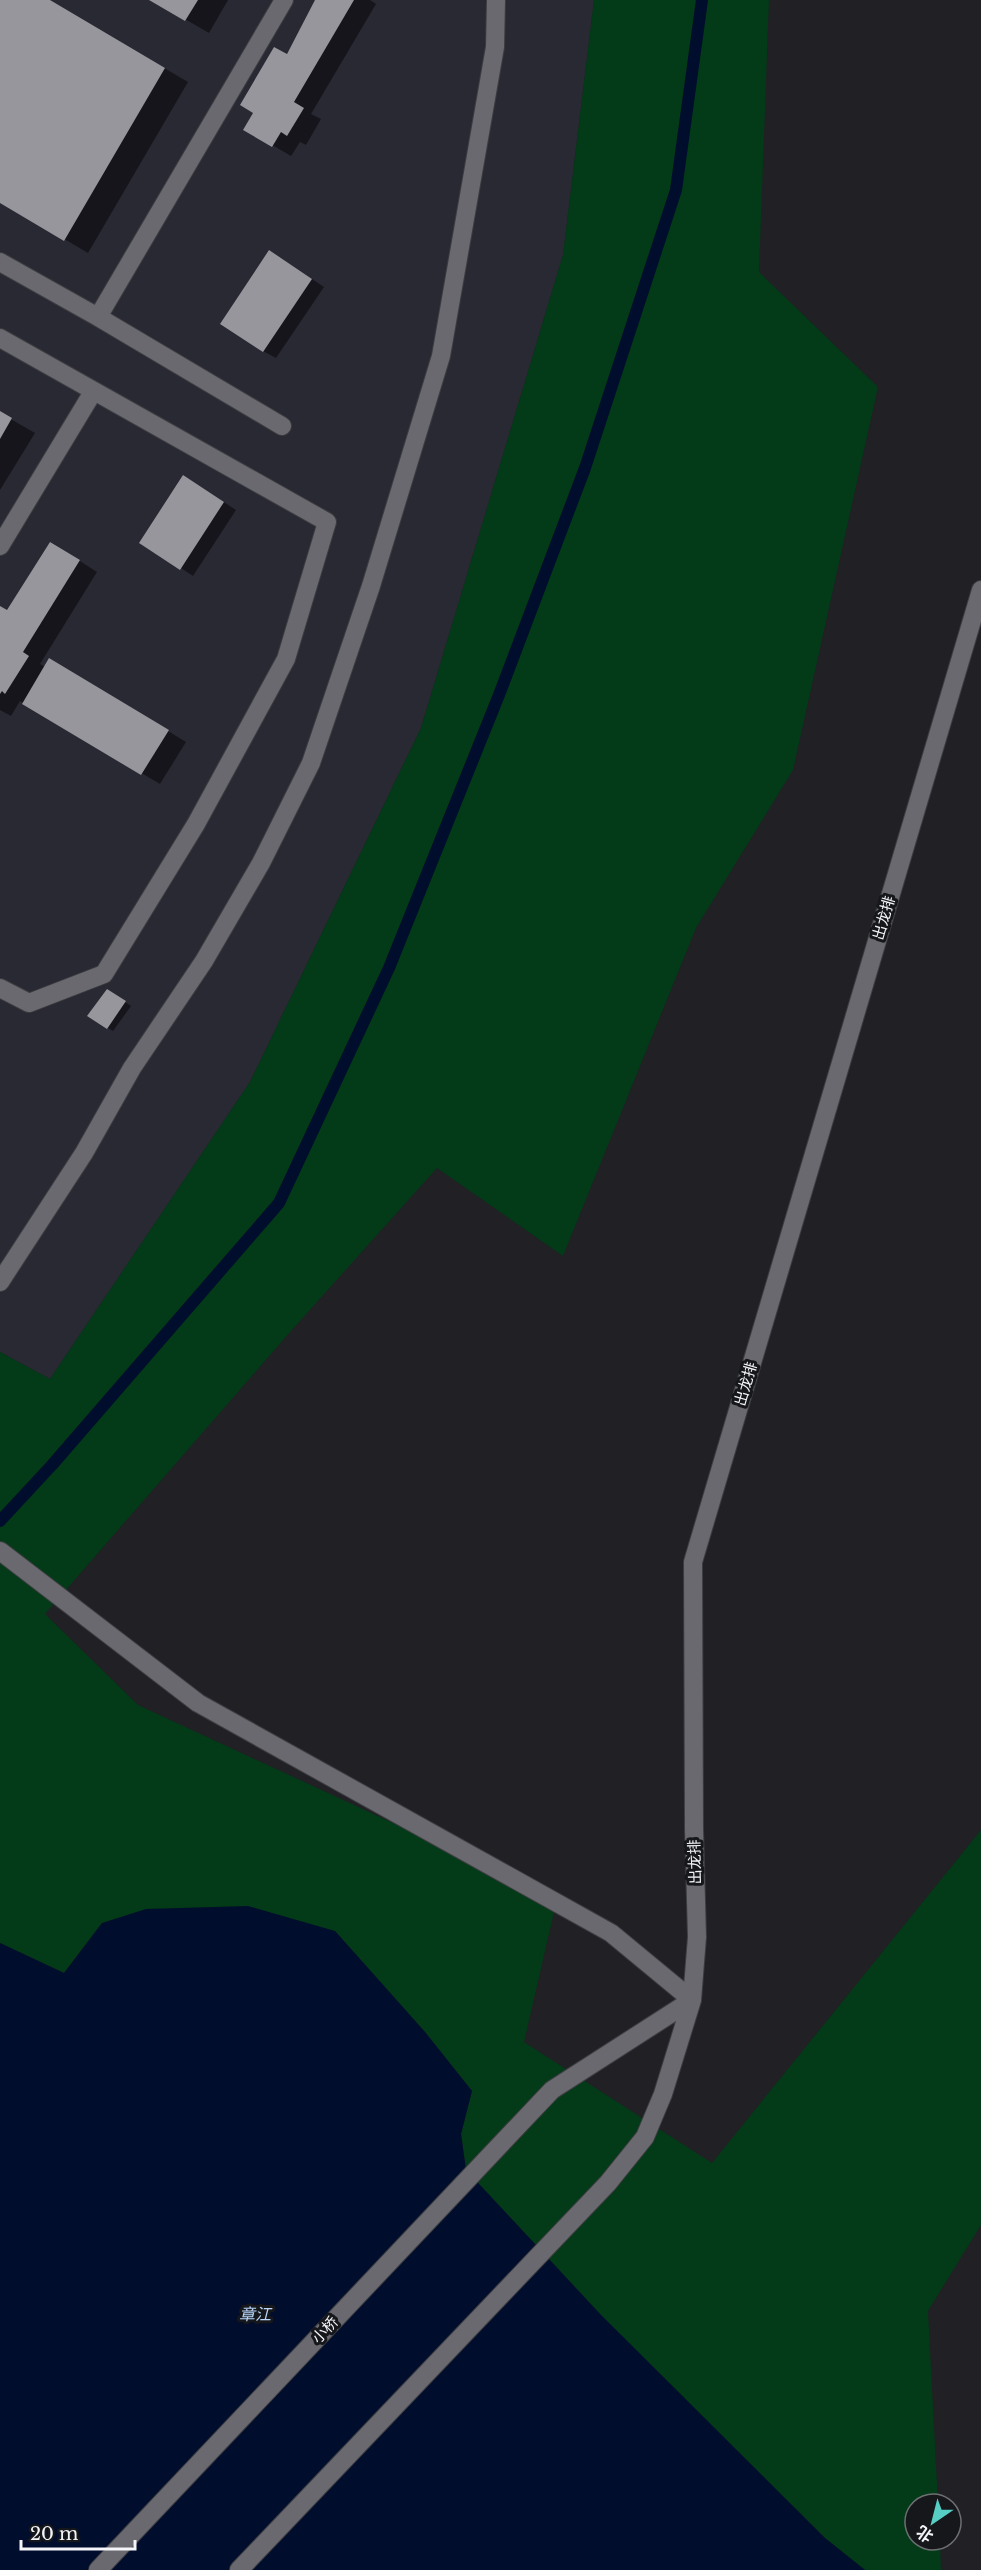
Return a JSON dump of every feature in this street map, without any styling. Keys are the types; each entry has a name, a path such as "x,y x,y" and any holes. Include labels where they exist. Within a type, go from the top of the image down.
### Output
{"street":[{"path":"98,317 284,0"},
{"path":"0,1282 84,1153 132,1068 204,961 261,863 311,764 371,586 441,356 495,47 496,0"},
{"path":"0,262 282,426"},
{"path":"0,338 327,522 286,659 196,824 104,974 29,1003 0,988"},
{"path":"0,546 93,392"},
{"name":"出龙排","path":"239,2570 608,2183 645,2137 663,2094 692,2000 697,1937 694,1829 693,1562 981,590"},
{"path":"3,1554 198,1703 611,1933 692,2000"},
{"name":"小桥","path":"98,2570 552,2090 692,2000"}],"shaded area":[{"path":"0,0 594,0 563,255 421,728 250,1082 50,1379 0,1352"}],"green space":[{"path":"594,0 769,0 759,272 878,387 793,770 696,928 563,1256 437,1168 291,1331 45,1614 138,1705 557,1899 524,2042 712,2163 981,1830 981,2225 928,2311 937,2492 903,2492 903,2552 940,2552 941,2570 865,2570 825,2538 601,2315 466,2170 461,2134 472,2091 425,2032 335,1931 102,1923 64,1973 0,1943 0,1352 50,1379 250,1082 421,728 563,255"}],"water":[{"name":"章江","path":"248,1906 335,1931 425,2032 472,2091 461,2134 466,2170 601,2315 825,2538 865,2570 0,2570 0,1943 64,1973 102,1923 146,1909"}],"building":[{"path":"0,0 50,0 165,68 64,241 0,203"},
{"path":"149,0 198,0 185,21"},
{"path":"315,0 354,0 294,102 304,108 287,136 281,132 272,147 243,130 253,113 240,105 274,47 287,54"},
{"path":"269,250 312,279 263,352 220,324"},
{"path":"0,411 12,418 0,439"},
{"path":"183,475 224,502 180,570 139,543"},
{"path":"50,542 80,560 23,652 29,656 5,694 2,691 0,694 0,606 7,610"},
{"path":"49,658 169,730 141,775 22,704"},
{"path":"107,989 126,1001 107,1029 87,1016"}],"waterway":[{"path":"0,1521 52,1465 279,1203 389,968 499,695 585,468 676,190 702,0"}]}
